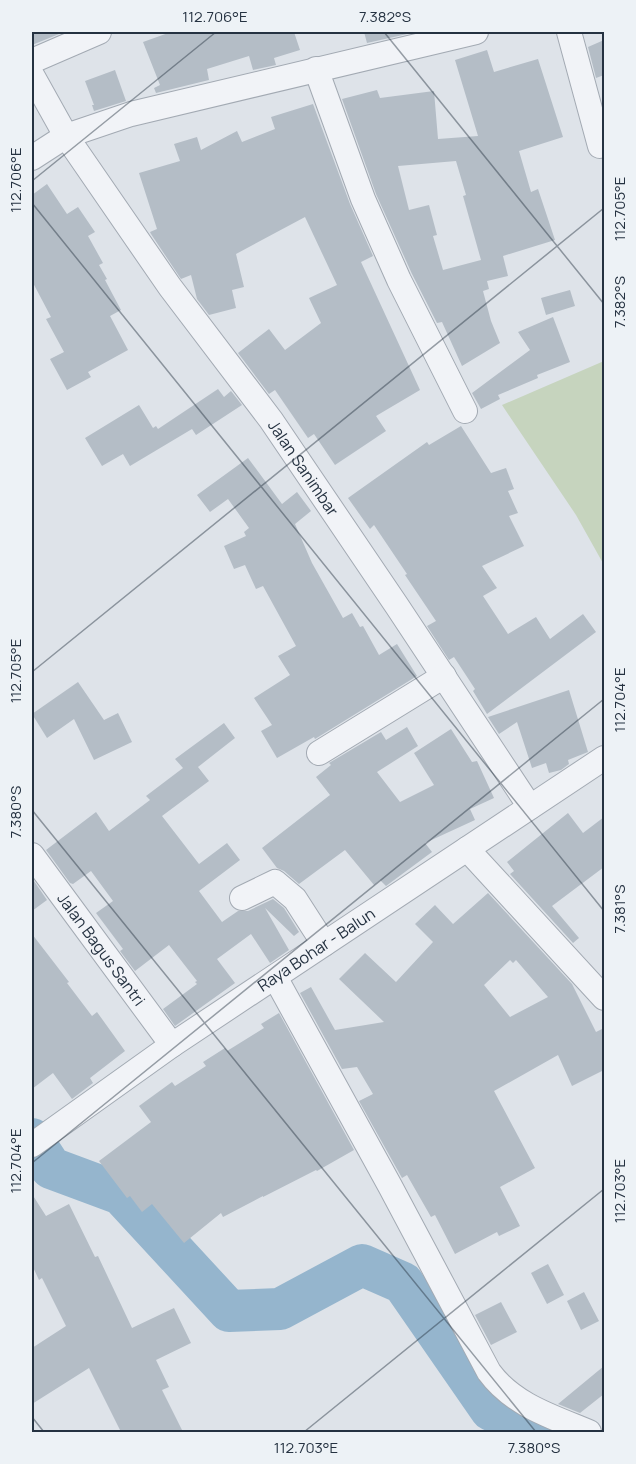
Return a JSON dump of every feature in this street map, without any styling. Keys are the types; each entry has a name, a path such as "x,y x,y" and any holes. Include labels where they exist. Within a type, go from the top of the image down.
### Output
{"street":[{"path":"32,61 99,32"},
{"path":"32,158 66,136 131,114 476,32"},
{"path":"569,32 603,149"},
{"path":"316,69 363,200 399,280 465,411"},
{"name":"Jalan Sanimbar","path":"32,75 66,136 170,287 271,420 530,807"},
{"path":"320,753 444,676"},
{"name":"Raya Bohar - Balun","path":"41,1138 172,1045 604,758"},
{"path":"467,849 604,998"},
{"name":"Jalan Bagus Santri","path":"32,855 172,1045"},
{"path":"242,898 275,882 295,899 324,944"},
{"path":"274,977 390,1186 489,1372 517,1400 589,1432"}],"green space":[{"path":"604,361 604,565 576,515 502,405"}],"building":[{"path":"32,32 64,32 32,45"},
{"path":"171,32 294,32 300,50 274,58 276,65 253,70 249,56 207,69 209,80 156,93 154,88 160,85 143,42"},
{"path":"364,32 416,32 367,43"},
{"path":"604,40 604,75 596,78 588,47"},
{"path":"487,50 494,72 538,59 563,137 519,151 531,192 538,189 555,240 503,256 508,276 487,281 489,289 483,291 500,343 462,366 442,322 437,323 412,274 376,194 342,99 377,90 380,98 434,91 438,139 478,136 455,60","holes":["456,161 466,195 463,196 481,260 443,270 433,236 437,235 429,205 409,210 398,166"]},
{"path":"115,70 126,101 94,111 85,81"},
{"path":"313,104 350,204 373,256 361,262 420,390 376,416 386,431 335,465 314,434 308,438 275,390 269,394 238,353 269,329 285,350 321,323 309,298 337,285 305,217 236,254 244,287 232,290 236,308 209,315 197,299 191,275 181,279 150,232 157,229 139,173 180,161 174,144 197,137 201,150 237,131 242,142 275,129 271,117"},
{"path":"47,184 67,214 78,207 95,232 88,236 103,263 99,265 121,310 110,316 128,350 88,372 91,377 67,390 50,359 64,352 46,319 51,317 32,281 32,195"},
{"path":"570,290 575,306 546,315 541,298"},
{"path":"553,317 570,362 537,375 538,378 498,395 500,399 481,409 472,393 530,350 518,332"},
{"path":"218,389 224,397 231,391 242,405 196,435 192,429 130,466 123,454 102,466 85,438 139,405 153,428 156,426 158,429"},
{"path":"461,426 491,473 506,468 514,489 508,491 518,513 509,516 524,546 482,566 497,588 483,596 508,634 536,617 550,639 583,614 596,632 487,714 473,691 475,689 454,657 449,660 427,626 436,621 405,575 407,574 374,525 370,529 348,498 427,442 429,445"},
{"path":"248,458 282,504 297,492 311,511 295,524 312,563 343,618 352,613 360,627 363,626 379,655 397,644 417,676 315,739 314,737 277,758 261,731 272,725 254,698 290,675 278,656 296,646 263,586 256,589 245,565 234,569 224,546 246,536 244,532 249,528 228,499 210,512 197,495"},
{"path":"78,682 104,720 118,713 132,742 94,760 74,719 47,738 32,714"},
{"path":"569,690 588,752 568,760 569,764 561,770 549,773 546,763 532,768 517,722 499,734 488,717"},
{"path":"224,723 235,738 198,767 209,781 162,816 199,864 227,843 240,860 199,891 222,922 238,911 248,911 273,899 284,908 299,932 294,936 265,908 289,950 270,963 251,934 217,959 235,983 175,1026 163,1009 197,984 195,982 197,981 169,945 135,971 120,951 123,949 96,913 113,901 91,871 73,884 70,883 46,850 96,812 109,831 150,800 146,796 183,768 175,759"},
{"path":"407,727 418,746 377,772 400,802 434,785 414,753 451,729 472,762 477,761 494,798 470,809 475,820 425,843 432,852 386,886 380,880 374,885 345,850 299,884 277,868 262,848 330,795 316,777 331,765 329,763 381,732 386,740"},
{"path":"568,813 583,833 604,817 604,867 552,906 579,938 573,943 510,874 514,871 507,862"},
{"path":"32,878 47,900 32,911"},
{"path":"488,893 572,984 596,1032 604,1028 604,1070 572,1086 558,1055 494,1091 535,1168 500,1187 520,1226 499,1236 497,1232 455,1254 435,1215 431,1217 407,1175 402,1178 359,1101 373,1094 357,1067 342,1069 300,993 311,987 335,1030 384,1022 339,979 365,953 396,982 433,942 415,924 435,905 453,924","holes":["510,960 513,963 516,960 548,997 510,1017 484,985"]},
{"path":"32,934 92,1016 97,1012 125,1051 90,1078 93,1083 72,1099 53,1073 32,1089"},
{"path":"279,1013 354,1150 317,1171 223,1217 221,1213 184,1243 152,1204 142,1212 130,1196 127,1198 99,1161 151,1122 139,1106 172,1082 175,1086 206,1066 203,1062 225,1048 227,1051 264,1028 261,1024"},
{"path":"32,1194 46,1216 69,1204 95,1257 98,1256 132,1328 174,1308 191,1343 156,1360 169,1387 162,1390 183,1432 121,1432 89,1368 32,1404 32,1348 66,1326 42,1278 39,1280 32,1265"},
{"path":"548,1264 564,1295 547,1304 531,1273"},
{"path":"584,1292 599,1321 581,1330 567,1301"},
{"path":"501,1302 517,1332 491,1345 475,1315"},
{"path":"604,1366 604,1394 580,1413 558,1404"}],"waterway":[{"path":"32,1139 51,1168 121,1194 229,1311 280,1309 362,1265 403,1283 491,1410 539,1432"}]}
